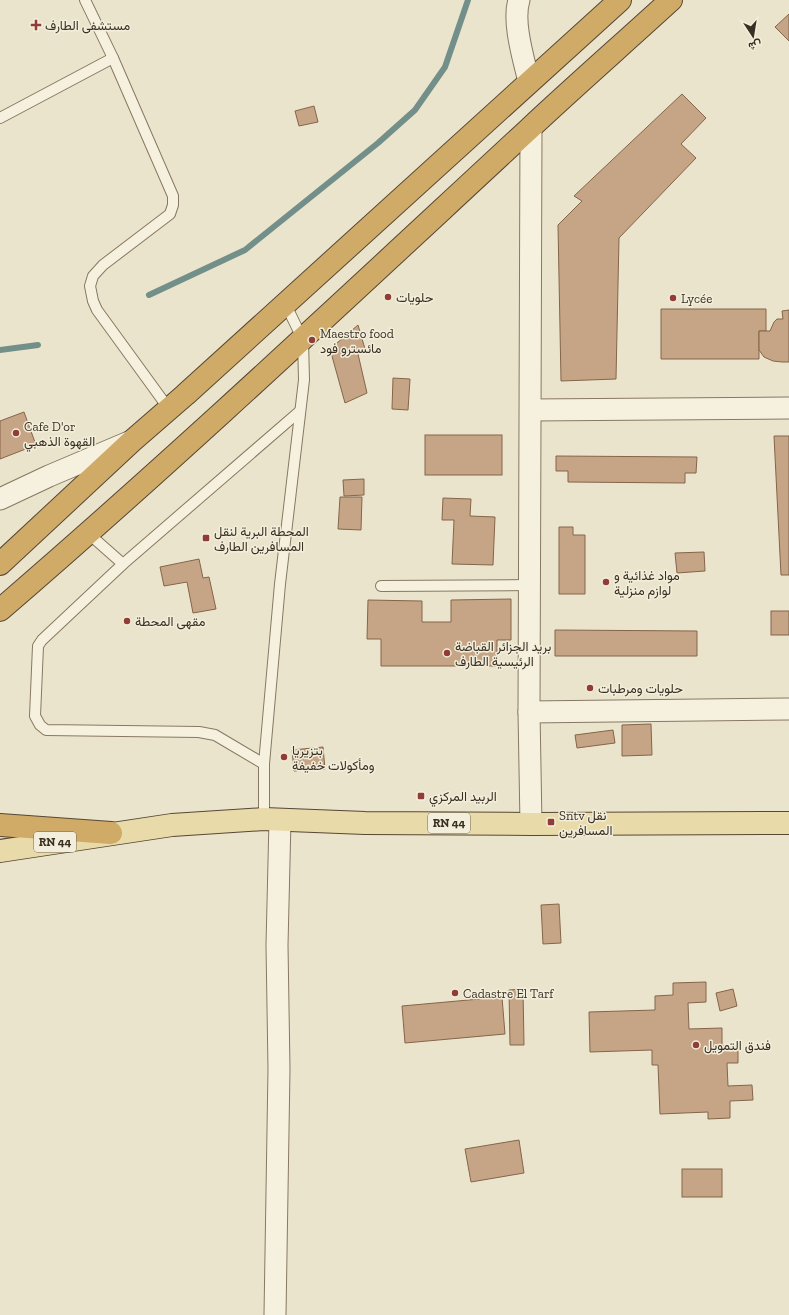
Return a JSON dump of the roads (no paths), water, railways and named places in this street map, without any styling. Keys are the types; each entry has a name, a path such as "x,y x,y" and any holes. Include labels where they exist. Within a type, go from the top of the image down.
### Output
{"highway":[{"path":"0,564 132,441 620,0"},
{"path":"0,610 88,534 303,340 531,127 671,0"},
{"path":"0,825 111,833"}],"main road":[{"name":"RN 44","path":"0,851 172,824 272,820 365,823 531,824 789,823"}],"street":[{"path":"519,0 518,24 529,82"},
{"path":"531,127 529,712 531,824"},
{"path":"531,410 789,408"},
{"path":"0,499 49,476 132,441"},
{"path":"529,712 789,709"},
{"path":"272,820 277,945 279,1069 275,1315"}],"lane":[{"path":"85,0 113,58 173,196 173,205 170,214 103,265 93,276 90,286 93,301 97,310 169,409"},
{"path":"0,118 113,58"},
{"path":"272,820 264,764 280,584 304,380 303,340 285,303"},
{"path":"264,764 215,735 199,732 46,730 40,725 35,716 38,646 42,640 123,564 300,411"},
{"path":"88,534 123,564"},
{"path":"381,586 530,585"}],"waterway":[{"path":"149,295 245,250 378,143 415,110 445,67 468,0"},
{"path":"0,350 38,345"}],"place":[{"name":"مستشفى الطارف","path":"36,25"},
{"name":"حلويات","path":"388,297"},
{"name":"Lycée","path":"673,298"},
{"name":"Maestro food مائسترو فود","path":"312,340"},
{"name":"Cafe D'or القهوة الذهبي","path":"16,433"},
{"name":"المحطة البرية لنقل المسافرين الطارف","path":"206,538"},
{"name":"مواد غذائية و لوازم منزلية","path":"606,582"},
{"name":"مقهى المحطة","path":"127,621"},
{"name":"بريد الجزائر القباضة الرئيسية الطارف","path":"447,653"},
{"name":"حلويات ومرطبات","path":"590,688"},
{"name":"بتزيريا ومأكولات خفيفة","path":"284,757"},
{"name":"الربيد المركزي","path":"421,796"},
{"name":"Sntv نقل المسافرين","path":"551,822"},
{"name":"Cadastre El Tarf","path":"455,993"},
{"name":"فندق التمويل","path":"696,1045"}]}
